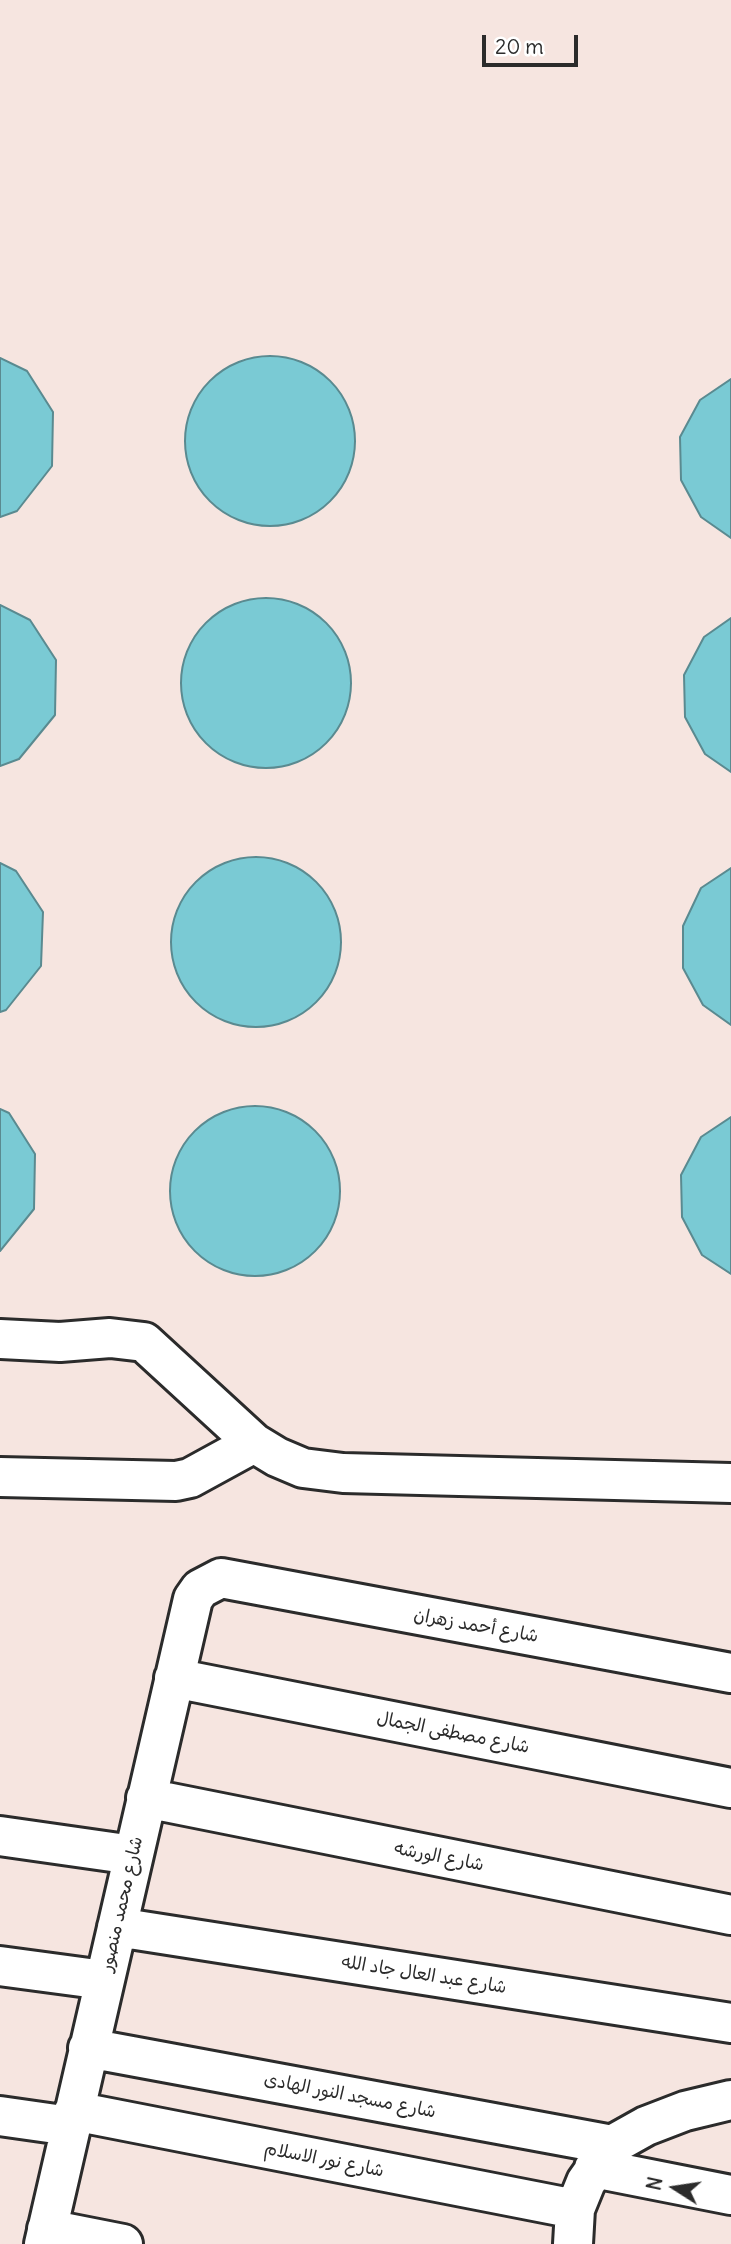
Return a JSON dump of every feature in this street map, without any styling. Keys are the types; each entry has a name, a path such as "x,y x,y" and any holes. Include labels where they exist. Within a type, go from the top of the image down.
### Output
{"street":[{"path":"0,1339 60,1342 110,1338 144,1342 254,1443 303,1468 343,1473 731,1483"},
{"path":"0,1478 176,1481 190,1478 254,1443"},
{"name":"شارع أحمد زهران","path":"221,1578 731,1673"},
{"name":"شارع محمد منصور","path":"46,2237 193,1598 200,1589 221,1578"},
{"name":"شارع مصطفى الجمال","path":"174,1678 731,1788"},
{"name":"شارع الورشه","path":"146,1798 731,1915"},
{"path":"0,1836 133,1855"},
{"name":"شارع عبد العال جاد الله","path":"117,1927 731,2022"},
{"path":"0,1966 104,1980"},
{"name":"شارع مسجد النور الهادى","path":"88,2048 603,2157 731,2195"},
{"path":"577,2234 603,2157 646,2126 684,2110 731,2100"},
{"name":"شارع نور الاسلام","path":"0,2116 72,2119 577,2234"},
{"path":"46,2237 124,2244"}],"water":[{"path":"270,356 303,362 330,381 349,408 355,441 349,474 330,501 303,520 270,526 237,520 210,501 191,474 185,441 191,408 210,381 237,362"},
{"path":"0,358 27,371 53,412 52,466 17,511 0,517"},
{"path":"731,379 731,538 701,517 681,480 680,437 700,400"},
{"path":"266,598 299,604 326,623 345,650 351,683 345,716 326,743 299,762 266,768 233,762 206,743 187,716 181,683 187,650 206,623 233,604"},
{"path":"0,605 30,620 56,660 55,715 19,759 0,766"},
{"path":"731,618 731,772 705,754 685,717 684,675 704,637"},
{"path":"256,857 289,863 316,882 335,909 341,942 335,975 316,1002 289,1021 256,1027 223,1021 196,1002 177,975 171,942 177,909 196,882 223,863"},
{"path":"0,863 16,871 43,912 41,966 6,1010 0,1012"},
{"path":"731,868 731,1025 703,1005 683,968 683,926 701,888"},
{"path":"255,1106 288,1112 315,1131 334,1158 340,1191 334,1224 315,1251 288,1270 255,1276 222,1270 195,1251 176,1224 170,1191 176,1158 195,1131 222,1112"},
{"path":"0,1109 9,1113 35,1154 34,1209 0,1251"},
{"path":"731,1117 731,1274 702,1255 682,1217 681,1175 701,1137"}]}
